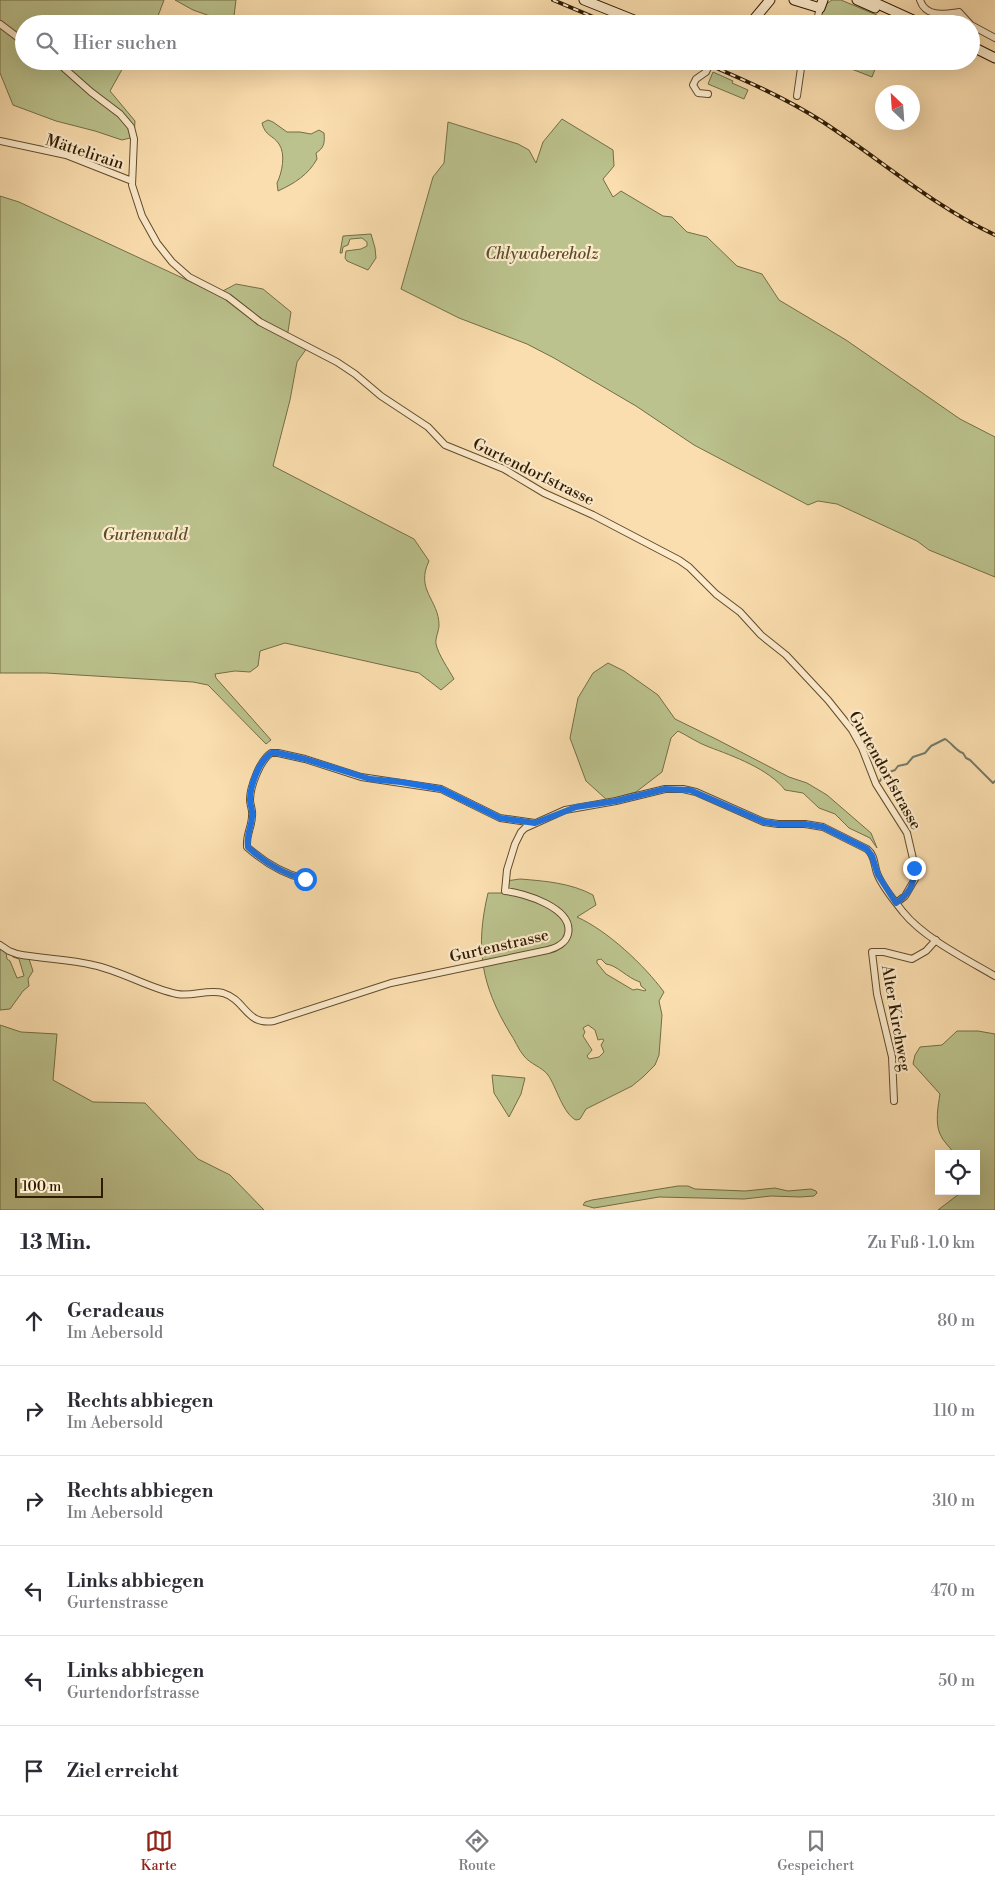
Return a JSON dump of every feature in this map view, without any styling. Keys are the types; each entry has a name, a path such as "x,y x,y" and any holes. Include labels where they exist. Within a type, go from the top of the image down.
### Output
{"main road":[{"path":"584,0 622,15"},
{"path":"758,15 770,0"},
{"path":"794,0 818,4"},
{"path":"857,0 885,12 899,15"},
{"path":"869,0 902,15"},
{"path":"980,50 995,58"}],"street":[{"path":"920,0 925,9 937,15"},
{"path":"944,15 959,12 962,15"},
{"path":"0,24 15,35"},
{"path":"980,29 995,38"},
{"name":"Gurtendorfstrasse","path":"66,70 120,114 131,127 134,139 132,181 134,194 142,216 157,243 172,262 189,277 228,297 260,322 355,374 381,396 428,427 444,444 504,469 544,492 593,515 679,560 689,567 716,594 740,612 761,635 786,655 846,722 862,748 876,784 907,833 914,863 915,879 906,896 896,903"},
{"path":"707,70 696,79 693,85 698,93 708,94"},
{"path":"797,96 801,70"},
{"name":"Mättelirain","path":"0,141 66,156 132,181"},
{"path":"305,879 277,868 248,847 246,836 252,815 250,799 252,788 263,761 271,753 305,759 370,779 441,789 500,818 535,823"},
{"name":"Gurtenstrasse","path":"0,945 9,952 100,967 122,973 175,993 222,993 237,1001 256,1020 263,1022 274,1021 391,983 548,950 559,946 566,939 569,931 567,922 562,915 546,903 520,893 506,891 507,870 517,838 525,828 576,807 616,801 665,789 690,790 764,822 823,827 867,849 872,856 878,875 896,903 913,922 936,940 995,976"},
{"name":"Alter Kirchweg","path":"894,1101 892,1057 877,994 872,952 884,952 912,959 926,951 936,940"}],"green space":[{"path":"0,0 164,0 158,15 15,15 15,70 122,70 110,91 135,121 134,137 122,140 56,121 13,105 0,73"},
{"path":"175,0 236,0 234,15 207,15"},
{"path":"832,0 841,0 877,15 820,15 822,7"},
{"path":"854,70 875,70 872,77"},
{"path":"713,72 748,90 744,99 708,84"},
{"name":"Chlywabereholz","path":"562,119 613,150 614,166 603,179 613,197 621,191 663,216 672,217 687,232 707,237 737,266 762,274 779,300 846,340 960,419 995,437 995,577 929,550 917,541 837,504 818,501 808,505 694,445 636,406 554,358 527,344 459,318 401,289 433,177 444,163 448,122 518,144 529,150 536,163 543,142"},
{"path":"268,120 287,132 311,134 319,130 324,133 323,145 316,153 317,159 310,170 295,182 278,191 277,183 282,169 283,158 279,144 263,127 262,123"},
{"name":"Gurtenwald","path":"0,196 19,202 217,294 236,284 263,289 291,312 287,338 307,348 297,362 290,400 273,466 414,539 429,561 425,571 425,580 438,616 439,625 436,644 454,679 441,690 419,673 285,643 260,651 258,666 250,672 235,671 215,674 216,678 271,740 266,744 208,685 193,682 46,673 0,673"},
{"path":"371,234 376,258 368,270 347,261 345,258 346,251 361,249 367,246 367,242 362,238 350,239 348,245 343,247 342,253 340,253 343,236"},
{"path":"608,663 624,671 658,695 675,719 789,777 807,783 827,795 871,833 877,848 870,838 849,828 835,814 819,808 803,793 785,790 778,782 760,770 739,759 701,744 678,731 671,738 662,772 636,792 607,800 586,781 570,738 578,698 593,673"},
{"path":"520,879 558,883 593,895 596,905 577,917 601,931 625,950 664,992 659,1001 662,1015 659,1055 655,1065 632,1086 586,1109 580,1119 576,1120 571,1117 548,1075 522,1053 492,999 483,966 482,931 484,913 488,893 506,893 506,881","holes":["601,959 606,964 640,982 641,986 646,990 633,990 606,974 597,963 597,960","588,1025 595,1030 598,1040 604,1040 601,1045 604,1052 599,1057 589,1059 587,1056 592,1050 583,1036 585,1032 583,1028"]},
{"path":"0,947 6,953 7,959 10,961 17,978 24,976 19,959 12,955 29,959 33,971 28,979 29,986 10,1009 0,1010"},
{"path":"0,1025 21,1032 57,1034 53,1080 93,1102 145,1103 198,1159 230,1175 264,1210 0,1210"},
{"path":"957,1031 978,1031 995,1034 995,1210 938,1210 958,1195 980,1195 980,1150 952,1150 941,1137 937,1120 940,1094 913,1064 915,1055 920,1047 942,1045"},
{"path":"492,1075 525,1078 521,1094 509,1117 494,1093"},
{"path":"688,1186 695,1189 745,1191 775,1188 788,1191 811,1189 817,1193 814,1196 771,1196 744,1199 659,1197 594,1208 583,1205 585,1202 592,1200"}],"waterway":[{"path":"880,781 884,774 895,770 898,766 907,764 913,757 925,753 931,746 945,739 963,753 993,783 995,781"}],"railway":[{"path":"553,0 589,15"},
{"path":"720,70 793,104 823,122 928,196 995,235"}],"route":[{"path":"305,879 285,873 248,847 246,836 252,815 250,804 252,788 263,761 274,752 305,759 370,779 424,785 441,789 500,818 535,823 576,807 616,801 665,789 690,790 764,822 813,824 867,849 871,852 878,875 896,903 906,896 911,888 915,879 914,868"}]}
